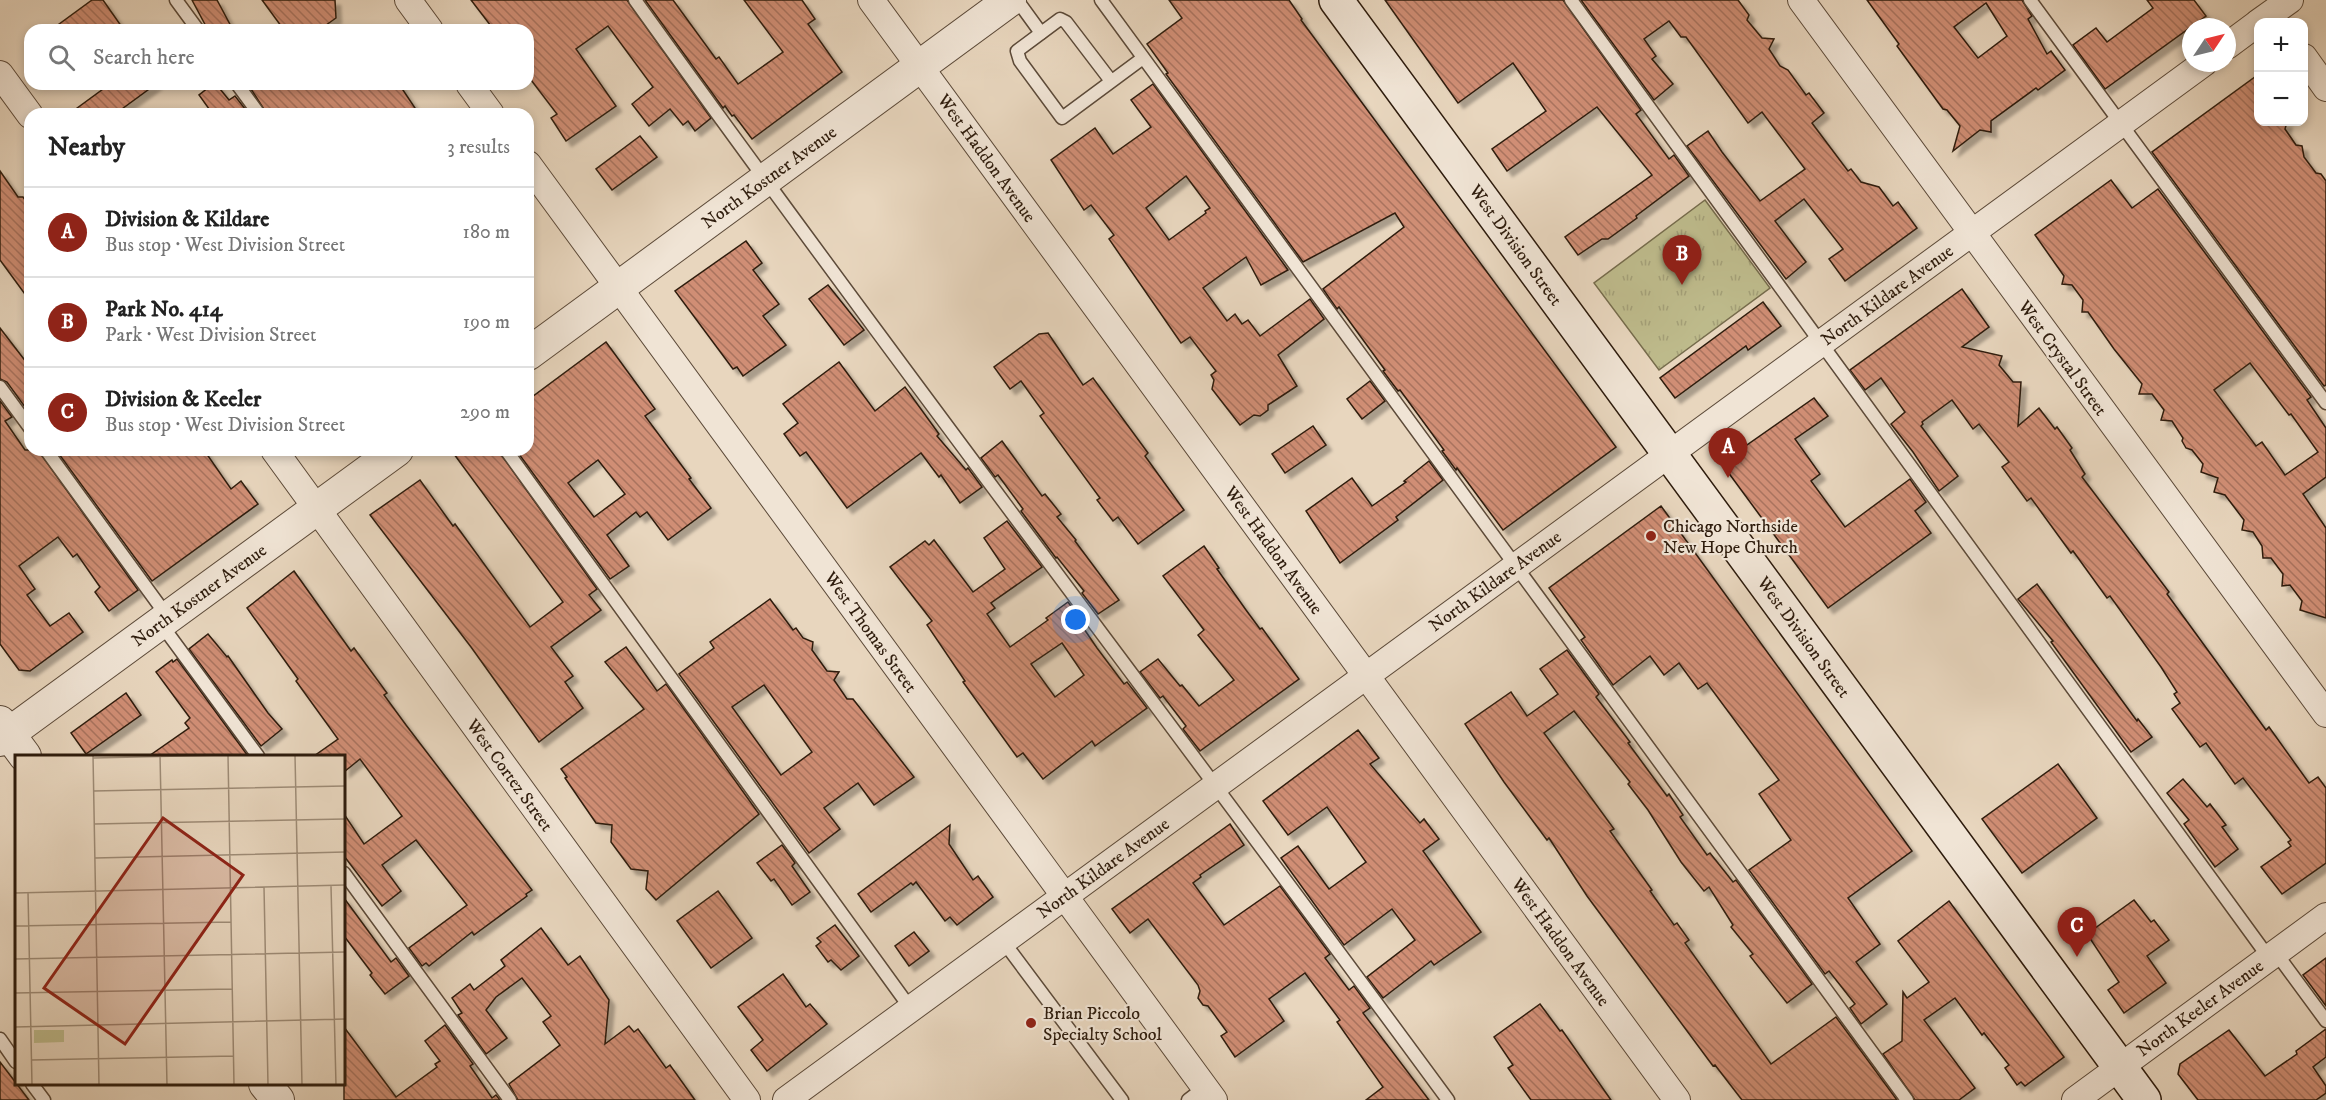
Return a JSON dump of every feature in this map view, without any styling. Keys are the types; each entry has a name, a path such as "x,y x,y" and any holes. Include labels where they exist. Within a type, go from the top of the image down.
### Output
{"main road":[{"name":"West Division Street","path":"1336,0 2144,1100"}],"street":[{"path":"408,0 426,24"},
{"name":"West Haddon Avenue","path":"871,0 1677,1100"},
{"name":"North Kostner Avenue","path":"534,350 1010,0"},
{"name":"West Crystal Street","path":"1801,0 2326,714"},
{"path":"2236,39 2270,14"},
{"path":"2308,63 2326,88"},
{"name":"North Kildare Avenue","path":"786,1100 2192,72"},
{"path":"0,74 25,108"},
{"path":"473,90 487,108"},
{"name":"West Thomas Street","path":"534,172 1065,896 1202,1096"},
{"name":"West Cortez Street","path":"278,456 747,1100"},
{"name":"North Kostner Avenue","path":"8,738 389,456"},
{"name":"North Keeler Avenue","path":"2075,1100 2326,916"},
{"path":"267,1085 278,1100"}],"lane":[{"path":"176,0 194,24"},
{"path":"635,0 765,180 1448,1100"},
{"path":"1017,0 1041,33"},
{"path":"1101,0 1907,1100"},
{"path":"1571,0 2272,956 2326,1021"},
{"path":"2030,0 2326,403"},
{"path":"1111,81 1066,22 1060,19 1017,51 1020,61 1062,118 1143,58"},
{"path":"241,90 255,108"},
{"path":"0,387 24,420"},
{"path":"50,456 257,755"},
{"path":"510,456 911,1009"},
{"path":"345,874 510,1100"},
{"path":"1003,941 1122,1100"},
{"path":"0,1039 15,1061"},
{"path":"33,1085 44,1100"}],"green space":[{"path":"1705,200 1770,288 1659,370 1594,283"}],"building":[{"path":"92,0 103,0 120,24 59,24"},
{"path":"192,0 217,0 230,24 205,24"},
{"path":"262,0 335,0 336,18 328,24 280,24"},
{"path":"471,0 627,0 711,118 695,131 688,121 683,125 670,109 649,126 632,104 653,87 608,26 576,49 616,106 566,141 551,118 557,114 534,84 534,24 489,24"},
{"path":"645,0 673,0 716,59 719,57 738,84 783,52 744,0 802,0 815,19 808,24 842,72 752,139 734,115 732,116 725,106 723,108"},
{"path":"1169,0 1289,0 1301,20 1616,447 1503,530 1442,451 1444,450 1400,390 1398,391 1383,371 1385,370 1339,307 1337,309 1323,289 1404,227 1395,213 1303,262 1166,74 1168,73 1147,44 1182,18"},
{"path":"1385,0 1563,0 1641,110 1636,114 1669,159 1674,155 1689,176 1608,239 1602,239 1578,255 1565,237 1652,175 1597,107 1507,171 1492,149 1546,111 1513,63 1458,103"},
{"path":"1581,0 1738,0 1749,15 1747,20 1762,38 1774,39 1769,49 1780,66 1788,70 1806,95 1809,93 1824,113 1812,123 1848,171 1851,169 1861,182 1879,187 1893,206 1898,202 1917,228 1845,281 1829,259 1843,249 1804,199 1775,221 1806,262 1786,279 1687,146 1708,131 1760,201 1805,169 1762,112 1748,123 1686,37 1681,37 1669,21 1644,39 1656,56 1652,59 1673,84 1654,100"},
{"path":"1867,0 2022,0 2032,16 2028,19 2047,54 2051,51 2065,70 1991,121 1991,132 1980,130 1953,151 1960,126 1947,110 1943,109 1897,46 1899,44","holes":["1986,3 2007,36 1978,58 1954,27"]},
{"path":"2147,0 2194,0 2206,16 2182,18 2182,33 2105,89 2073,45 2096,28 2107,42 2153,8"},
{"path":"2254,78 2254,126 2286,126 2285,129 2296,145 2302,146 2304,157 2316,173 2321,174 2326,181 2326,385 2324,386 2152,152"},
{"path":"1153,84 1288,270 1261,285 1246,257 1203,288 1227,321 1235,314 1242,324 1248,320 1260,336 1310,299 1324,319 1278,355 1297,386 1268,405 1268,410 1260,416 1254,415 1240,425 1212,389 1214,380 1211,375 1216,371 1190,337 1181,343 1109,239 1114,235 1091,205 1084,210 1051,160 1095,128 1113,154 1151,127 1131,100","holes":["1186,176 1210,208 1169,240 1146,208"]},
{"path":"102,90 148,90 123,108 77,108"},
{"path":"205,90 221,90 229,100 235,96 244,108 208,108 199,95"},
{"path":"252,90 403,90 415,108 263,108"},
{"path":"640,136 657,157 612,190 596,169"},
{"path":"0,171 18,197 24,198 24,293 0,260"},
{"path":"2111,180 2132,208 2158,189 2311,397 2307,400 2326,428 2326,477 2303,494 2326,528 2326,618 2300,610 2302,601 2290,585 2282,586 2283,574 2271,558 2263,558 2262,546 2253,532 2242,530 2244,520 2225,495 2214,492 2218,478 2201,472 2203,464 2192,450 2186,448 2182,441 2183,438 2172,421 2161,420 2164,410 2152,394 2139,394 2142,384 2088,312 2082,312 2083,300 2072,285 2062,284 2064,276 2035,235","holes":["2250,363 2289,415 2291,414 2318,452 2285,475 2262,442 2256,446 2214,390"]},
{"path":"746,241 762,263 753,270 779,304 763,316 786,345 743,376 737,367 733,369 675,291"},
{"path":"828,285 864,330 844,345 809,299"},
{"path":"1962,289 1989,327 1962,347 2002,356 1999,365 2013,382 2021,382 2018,426 2039,408 2055,429 2057,427 2072,448 2070,450 2085,474 2082,477 2169,592 2167,594 2266,730 2269,727 2309,783 2318,777 2326,788 2326,863 2282,894 2261,867 2291,846 2288,842 2291,840 2243,778 2235,784 2206,743 2200,747 2172,709 2180,703 2174,694 2177,692 2161,667 2110,596 2107,598 2031,498 2027,501 2002,467 2009,462 1979,424 1973,429 1952,400 1922,422 1921,426 1958,476 1939,491 1891,424 1905,412 1881,378 1865,390 1850,370"},
{"path":"1763,302 1781,326 1748,350 1746,346 1675,398 1660,378"},
{"path":"0,328 24,359 24,406 7,382 0,379"},
{"path":"1048,333 1083,385 1093,378 1148,453 1145,456 1184,510 1138,544 1118,517 1113,521 1097,500 1100,498 1040,416 1044,413 1021,381 1010,389 994,367 1039,334"},
{"path":"606,342 655,409 645,416 711,508 668,540 647,512 640,517 636,512 607,535 629,566 610,579 520,456 534,456 534,396","holes":["598,460 625,494 594,517 568,483"]},
{"path":"839,362 875,411 905,387 939,434 937,436 966,470 968,468 982,487 960,503 941,475 939,477 921,453 847,508 806,452 800,456 784,434 798,423 783,404"},
{"path":"1370,381 1385,401 1362,419 1347,399"},
{"path":"1814,398 1828,416 1795,439 1820,474 1811,481 1845,527 1910,479 1926,502 1915,511 1931,533 1828,608 1725,468 1727,459"},
{"path":"0,401 12,417 5,421 24,449 24,456 42,456 138,590 109,611 95,592 100,587 77,554 73,557 58,537 19,566 35,589 27,595 50,626 69,613 83,632 30,671 19,670 0,644"},
{"path":"1313,426 1326,445 1285,473 1272,454"},
{"path":"1002,441 1042,496 1045,494 1061,514 1057,517 1119,600 1098,614 1082,593 1084,591 1021,511 1023,509 998,475 995,477 981,458"},
{"path":"60,456 208,456 231,489 241,481 258,504 152,581"},
{"path":"455,456 502,456 597,589 589,595 601,610 551,647 573,676 565,682 583,708 539,742 471,647 370,515 420,480 530,627 563,602"},
{"path":"1429,461 1443,480 1396,517 1398,520 1340,563 1306,511 1352,478 1372,506 1406,482 1404,481"},
{"path":"1661,506 1912,851 1848,898 1880,944 1856,962 1887,1004 1861,1024 1850,1008 1855,1004 1829,971 1825,974 1749,870 1791,840 1759,794 1779,780 1707,683 1698,689 1679,663 1664,675 1650,656 1613,685 1581,640 1585,637 1549,588"},
{"path":"1007,521 1042,567 991,603 995,608 987,614 1010,647 1048,620 1046,618 1068,602 1084,624 1082,626 1097,648 1124,684 1127,682 1147,708 1095,746 1092,741 1043,779 1023,753 1017,757 963,682 965,681 927,625 932,621 890,567 925,541 929,545 934,540 973,592 1005,569 984,538","holes":["1062,643 1084,675 1055,697 1031,664"]},
{"path":"1204,546 1246,610 1299,679 1200,751 1183,729 1186,726 1163,696 1160,698 1140,672 1158,659 1199,706 1234,680 1198,635 1204,630 1163,576"},
{"path":"294,571 351,651 354,648 387,693 384,695 406,725 532,890 526,894 527,896 474,935 472,932 429,966 426,963 422,966 409,948 467,905 416,840 382,865 401,891 382,906 345,857 345,816 364,844 402,816 360,759 345,771 345,755 315,755 338,739 247,608"},
{"path":"2037,584 2137,721 2138,719 2152,737 2131,752 2051,642 2053,641 2018,599"},
{"path":"770,599 793,630 796,628 803,638 813,642 812,650 827,671 839,672 834,680 847,699 853,699 914,777 874,805 858,783 824,808 840,829 809,853 679,674 714,648 710,642","holes":["764,685 812,752 781,775 732,707"]},
{"path":"208,634 228,656 282,729 261,746 189,649"},
{"path":"626,647 657,691 666,684 759,814 656,900 646,889 648,871 631,869 611,842 612,825 596,823 561,769 644,709 605,662"},
{"path":"1567,650 1599,694 1596,697 1630,742 1628,743 1667,796 1669,794 1683,815 1680,817 1707,855 1710,853 1733,882 1736,880 1812,984 1787,1003 1750,956 1753,954 1731,927 1733,925 1709,887 1704,891 1681,862 1648,810 1628,784 1630,782 1574,711 1544,733 1614,829 1610,831 1652,890 1650,891 1674,925 1677,923 1689,940 1685,943 1771,1064 1836,1017 1897,1100 1742,1100 1715,1065 1713,1066 1587,896 1549,838 1547,840 1504,782 1465,724 1511,692 1527,716 1558,694 1540,669"},
{"path":"177,659 247,755 150,755 189,728 185,723 190,718 156,672 172,660 173,662"},
{"path":"126,693 141,715 86,754 71,733"},
{"path":"1358,730 1379,758 1370,764 1420,823 1424,819 1439,839 1423,851 1481,932 1434,965 1431,961 1383,998 1367,977 1415,940 1392,909 1344,945 1281,858 1298,846 1329,889 1366,862 1327,807 1288,835 1263,801"},
{"path":"2058,764 2097,818 2022,873 1982,819"},
{"path":"2183,779 2207,807 2210,804 2226,825 2222,827 2238,849 2215,867 2184,824 2189,820 2167,793"},
{"path":"1230,824 1244,845 1200,875 1201,877 1193,883 1224,925 1280,886 1330,954 1325,958 1349,990 1354,986 1370,1008 1363,1013 1429,1100 1366,1100 1383,1087 1337,1022 1340,1020 1305,973 1269,999 1284,1021 1235,1057 1221,1036 1227,1032 1208,1006 1203,1005 1198,998 1200,991 1198,985 1148,919 1130,933 1112,909"},
{"path":"950,825 949,844 973,880 978,876 993,897 957,925 950,917 945,921 916,882 913,885 911,883 871,912 858,894"},
{"path":"782,845 795,863 792,866 810,892 792,905 774,879 771,881 757,863"},
{"path":"718,891 752,938 711,968 677,921"},
{"path":"345,899 391,962 396,958 409,976 385,994 370,975 372,973 345,937"},
{"path":"2134,900 2151,922 2154,920 2169,940 2147,956 2166,983 2124,1013 2108,990 2119,982 2087,934"},
{"path":"1949,901 2064,1057 2025,1086 2021,1082 2017,1085 2005,1068 2009,1065 1984,1033 1982,1035 1955,998 1924,1020 1975,1088 1959,1100 1915,1100 1883,1054 1902,1041 1903,992 1907,998 1929,982 1898,941"},
{"path":"835,925 859,956 841,970 831,960 828,962 816,946 821,942 817,938"},
{"path":"541,928 568,965 580,956 609,1000 605,1044 629,1026 634,1032 638,1029 666,1068 670,1065 695,1100 518,1100 509,1084 560,1045 543,1022 551,1016 522,978 496,997 486,1010 507,1038 486,1054 458,1015 462,1013 452,998 470,984 474,990 505,966 501,960"},
{"path":"914,932 929,951 909,966 895,946"},
{"path":"2326,958 2326,1006 2303,975"},
{"path":"783,974 806,1007 810,1004 827,1024 767,1071 751,1050 763,1040 738,1007"},
{"path":"1540,1004 1560,1031 1562,1030 1611,1100 1531,1100 1508,1068 1513,1065 1494,1037"},
{"path":"445,1025 473,1064 470,1066 492,1098 496,1095 500,1100 344,1100 345,1028 396,1097 437,1067 435,1064 440,1061 425,1041"},
{"path":"2326,1029 2326,1057 2313,1067 2326,1086 2326,1093 2316,1100 2198,1100 2178,1074 2180,1064 2229,1030 2265,1076 2297,1054 2296,1051"},
{"path":"0,1062 15,1082 15,1085 18,1085 29,1100 0,1100"}],"place":[{"name":"Park No. 414","path":"1682,285"},
{"name":"Division & Kildare","path":"1728,478"},
{"name":"Chicago Northside New Hope Church","path":"1651,536"},
{"name":"Division & Keeler","path":"2077,957"},
{"name":"Brian Piccolo Specialty School","path":"1031,1023"}]}
